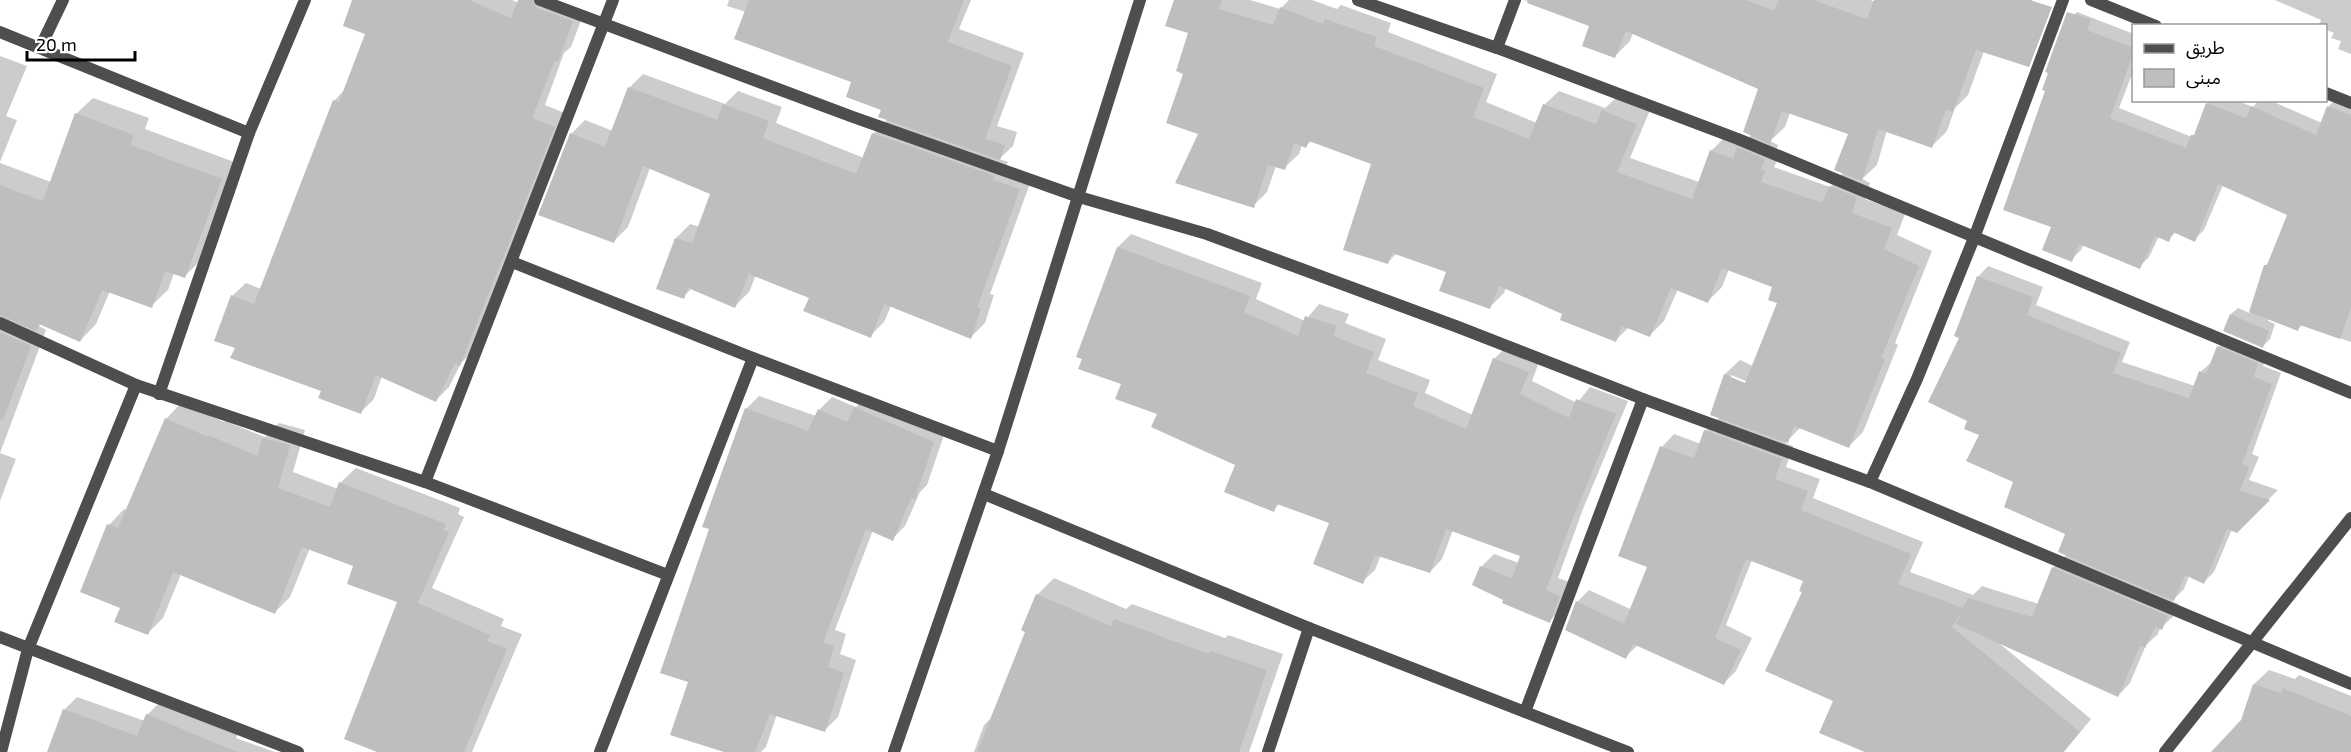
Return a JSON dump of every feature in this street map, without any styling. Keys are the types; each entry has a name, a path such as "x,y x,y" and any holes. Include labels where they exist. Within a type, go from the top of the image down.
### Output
{"street":[{"path":"40,48 63,0"},
{"path":"159,394 249,133 305,0"},
{"path":"540,0 842,113 1079,197 1207,234 1870,482 2250,644 2351,684"},
{"path":"425,482 613,0"},
{"path":"894,752 984,494 1140,0"},
{"path":"1358,0 1497,48 1738,139 2351,393"},
{"path":"1497,48 1515,0"},
{"path":"1870,482 1917,379 1974,238 2063,0"},
{"path":"2091,0 2151,24"},
{"path":"0,32 249,133"},
{"path":"2327,94 2351,103"},
{"path":"513,261 753,358 998,451"},
{"path":"0,323 136,386 425,482 668,575"},
{"path":"600,752 753,358"},
{"path":"1,752 28,649 136,386"},
{"path":"1525,712 1643,399"},
{"path":"984,494 1309,628 1628,752"},
{"path":"2165,752 2351,518"},
{"path":"1268,752 1309,628"},
{"path":"0,637 298,752"}],"building":[{"path":"352,0 469,0 511,18 518,0 532,0 537,8 573,21 558,62 555,60 532,118 555,127 460,366 455,363 436,402 376,375 361,414 318,398 321,391 230,358 235,348 214,341 231,295 254,304 333,100 339,102 365,34 343,26"},
{"path":"749,0 964,0 948,42 1012,66 985,139 1005,145 1000,160 878,117 881,110 846,97 851,82 734,39"},
{"path":"1174,0 1222,0 1219,9 1273,25 1280,7 1323,24 1325,19 1377,37 1374,46 1484,88 1473,117 1529,139 1543,104 1596,124 1602,110 1637,124 1617,172 1692,199 1710,150 1733,159 1737,147 1765,159 1761,169 1765,171 1761,182 1822,203 1829,186 1857,197 1852,213 1892,228 1884,249 1919,266 1881,358 1885,359 1849,448 1794,426 1788,443 1710,415 1724,374 1745,383 1777,303 1768,300 1772,287 1722,268 1708,303 1671,288 1650,337 1622,326 1616,342 1560,320 1562,314 1499,286 1490,309 1439,291 1446,272 1392,253 1388,264 1343,250 1371,164 1309,141 1306,148 1294,143 1285,170 1268,165 1254,208 1175,183 1198,134 1166,123 1183,74 1176,71 1188,33 1165,26"},
{"path":"1528,0 1746,0 1774,11 1779,0 1813,0 1867,19 1874,0 2030,0 2052,7 2029,67 1976,50 1953,112 1946,109 1932,148 1878,129 1862,181 1834,170 1848,134 1782,111 1770,144 1743,132 1758,89 1626,31 1615,58 1582,46 1589,26 1527,3"},
{"path":"2067,12 2091,19 2087,30 2132,48 2132,57 2110,118 2186,148 2191,135 2194,135 2206,103 2246,118 2251,106 2316,135 2327,106 2351,115 2351,308 2340,339 2300,325 2298,331 2249,312 2264,265 2267,265 2287,215 2218,184 2195,242 2173,232 2169,242 2155,236 2140,269 2079,244 2072,262 2042,250 2051,227 2003,210 2045,91 2042,90 2048,73 2045,72"},
{"path":"628,87 717,120 723,104 769,121 763,138 856,174 872,133 995,176 993,180 1020,189 977,308 981,309 971,339 884,304 871,338 803,311 809,298 749,274 735,308 688,288 684,299 656,289 675,238 692,243 710,194 643,166 614,243 538,215 570,133 605,147"},
{"path":"75,113 134,135 130,145 222,179 185,278 165,271 152,308 102,290 80,342 39,324 36,331 0,315 0,185 43,201"},
{"path":"1117,247 1250,296 1244,312 1298,336 1305,316 1337,326 1333,336 1374,352 1366,373 1418,393 1413,406 1466,429 1493,358 1529,372 1520,394 1569,418 1576,399 1616,414 1546,590 1560,596 1550,623 1502,603 1503,600 1472,585 1480,566 1512,578 1520,556 1446,529 1430,573 1375,555 1363,584 1313,564 1329,523 1277,504 1274,512 1224,492 1235,465 1151,427 1157,414 1115,399 1121,384 1078,369 1082,359 1076,357"},
{"path":"1977,276 2033,297 2027,315 2121,353 2113,373 2189,398 2199,371 2206,374 2217,346 2258,363 2254,377 2272,384 2242,464 2249,467 2240,491 2270,500 2237,533 2227,529 2204,584 2185,575 2174,601 2058,552 2065,534 2004,507 2013,482 1966,461 1979,435 1964,429 1967,421 1928,402 1959,338 1954,336"},
{"path":"2230,314 2269,331 2263,348 2223,331"},
{"path":"0,332 31,346 3,420 0,419"},
{"path":"854,407 934,442 915,499 911,498 893,541 866,529 823,643 834,646 828,667 844,673 825,732 770,714 755,752 724,752 670,735 688,682 660,673 709,529 702,527 745,408 808,431 818,409 847,422"},
{"path":"165,418 258,456 262,438 290,445 278,488 330,507 339,482 446,524 443,530 449,532 418,603 490,635 487,641 507,649 464,752 377,752 344,739 397,602 347,584 353,566 302,547 275,614 173,572 148,635 114,622 120,608 80,592 107,524 118,528"},
{"path":"1704,430 1782,459 1775,479 1808,491 1801,510 1911,554 1898,584 1963,608 1968,598 2032,617 2052,567 2168,616 2162,630 2155,627 2145,648 2140,646 2118,697 1956,624 1962,611 1952,627 2080,732 2063,752 1865,752 1819,733 1833,701 1765,671 1802,592 1799,591 1803,581 1746,559 1715,638 1741,650 1724,685 1633,644 1626,659 1565,630 1576,601 1624,624 1647,567 1618,556 1660,446 1694,458"},
{"path":"1036,594 1111,626 1114,619 1209,654 1211,651 1267,670 1239,752 977,752 1025,632 1021,630"},
{"path":"2253,684 2281,693 2283,688 2351,716 2351,752 2211,752 2241,720"},
{"path":"63,709 137,736 146,714 237,752 47,752"}]}
